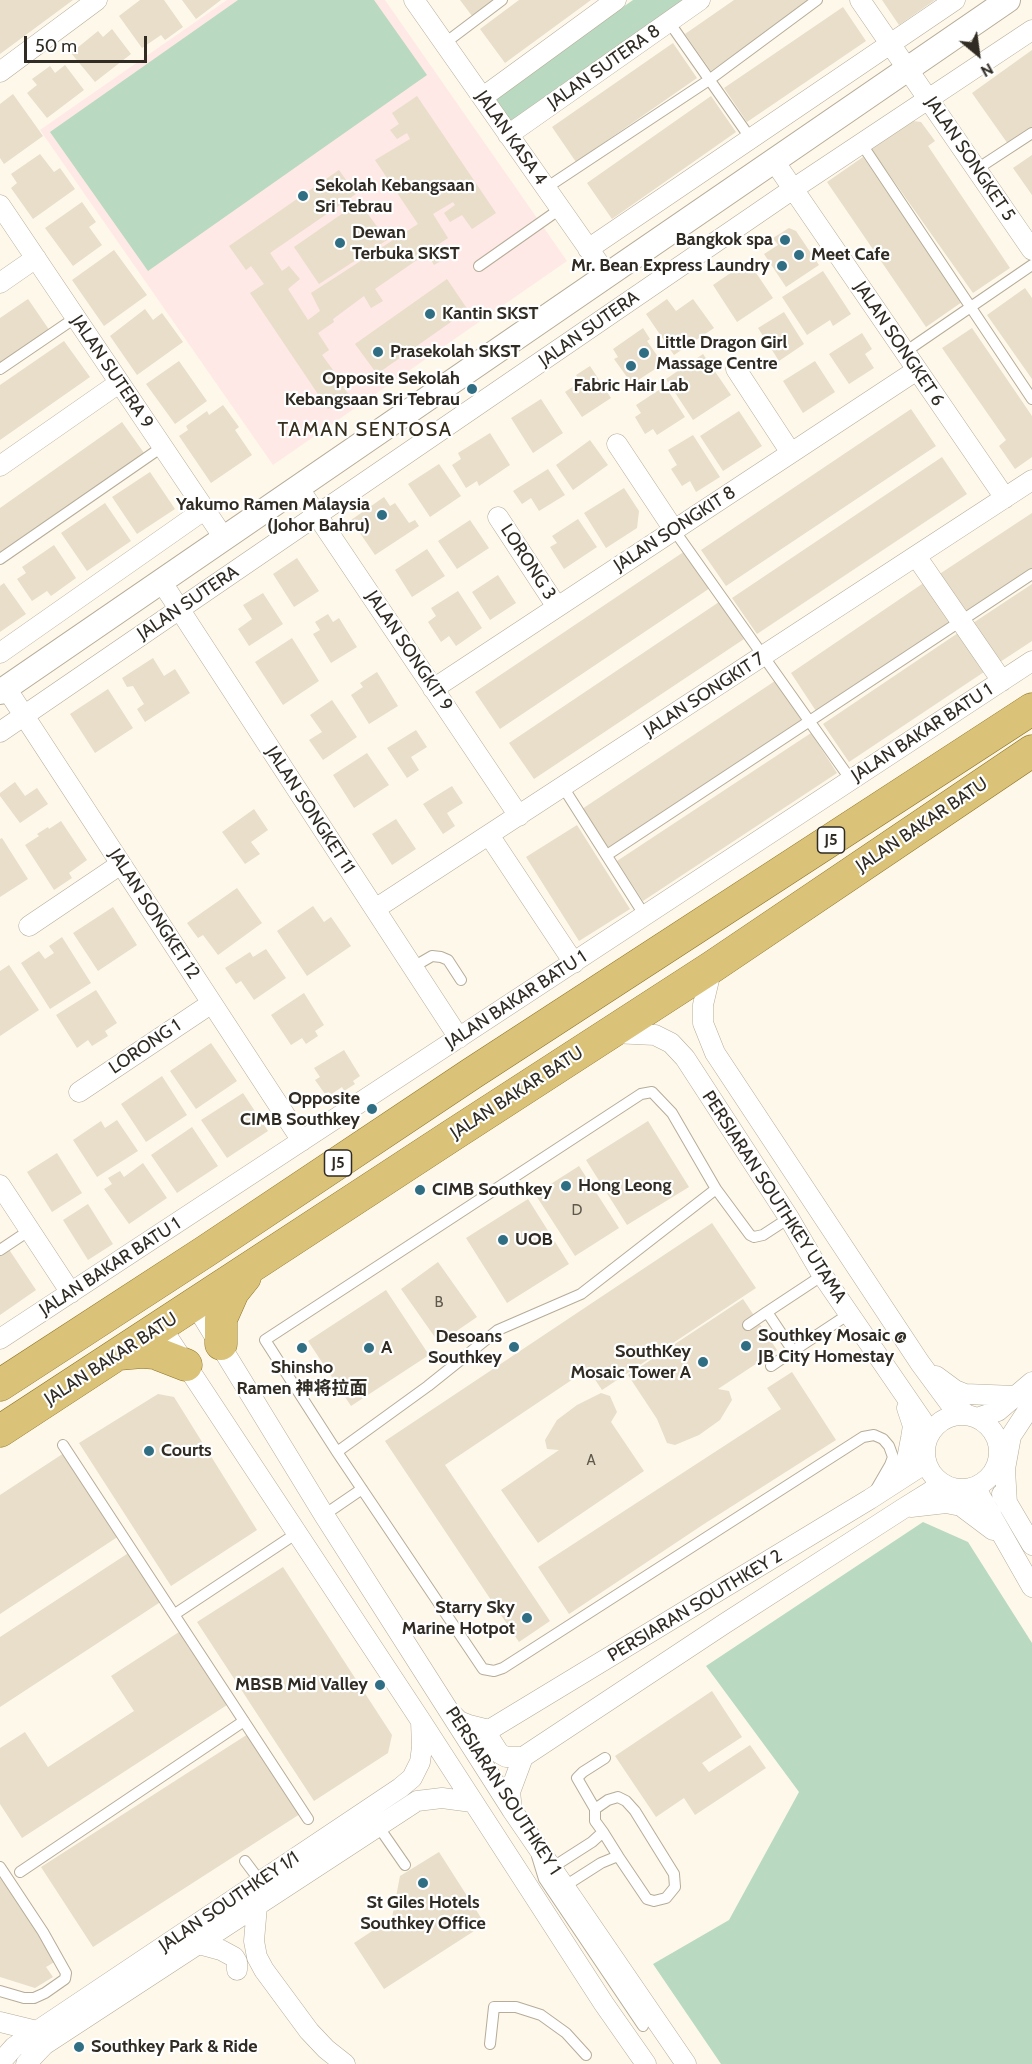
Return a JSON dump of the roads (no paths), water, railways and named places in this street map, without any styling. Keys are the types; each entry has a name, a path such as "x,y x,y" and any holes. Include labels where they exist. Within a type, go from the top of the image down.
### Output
{"main road":[{"name":"JALAN BAKAR BATU","path":"0,1385 108,1316 471,1074 1032,709"},
{"name":"JALAN BAKAR BATU","path":"195,1304 712,968 1032,752"},
{"path":"163,1313 177,1280 206,1251"},
{"path":"221,1344 221,1319 226,1305 232,1292 255,1264"},
{"path":"163,1313 183,1300 195,1304"},
{"path":"108,1316 148,1302 163,1313"},
{"name":"JALAN BAKAR BATU","path":"0,1431 119,1354 163,1313"},
{"path":"119,1354 155,1353 186,1365"}],"street":[{"name":"JALAN KASA 4","path":"414,0 607,276"},
{"path":"483,97 616,0"},
{"name":"JALAN SUTERA 8","path":"508,135 700,0"},
{"name":"JALAN SONGKET 5","path":"860,0 1031,251"},
{"path":"588,249 955,0"},
{"name":"JALAN SUTERA","path":"3,690 1008,0"},
{"path":"0,72 92,2"},
{"name":"JALAN SUTERA","path":"0,732 793,189 1032,30"},
{"name":"JALAN SONGKET 6","path":"774,161 1005,498"},
{"name":"JALAN SUTERA 9","path":"0,205 224,538"},
{"path":"0,283 36,258"},
{"path":"736,369 791,453"},
{"name":"JALAN SONGKIT 8","path":"434,688 917,370"},
{"path":"0,466 119,383"},
{"path":"617,444 674,530"},
{"name":"JALAN SONGKIT 7","path":"375,909 1032,480"},
{"name":"JALAN SONGKIT 9","path":"298,487 519,816"},
{"path":"0,653 204,510"},
{"name":"LORONG 3","path":"498,516 557,607"},
{"path":"916,556 1002,681"},
{"name":"JALAN SONGKET 11","path":"161,581 459,1038"},
{"name":"JALAN BAKAR BATU 1","path":"0,1340 1032,661"},
{"name":"JALAN SONGKET 12","path":"3,690 25,715 302,1141"},
{"path":"489,835 573,963"},
{"path":"29,926 121,864"},
{"name":"PERSIARAN SOUTHKEY UTAMA","path":"712,968 703,1005 703,1023 715,1053 920,1363 951,1405 973,1416"},
{"name":"LORONG 1","path":"79,1092 212,1003"},
{"name":"PERSIARAN SOUTHKEY UTAMA","path":"609,1033 656,1035 671,1043 685,1058 789,1218 823,1275 922,1420 927,1443"},
{"path":"0,1185 71,1293"},
{"name":"PERSIARAN SOUTHKEY 1","path":"195,1304 324,1515 512,1809 686,2064"},
{"name":"PERSIARAN SOUTHKEY 1","path":"163,1313 186,1365 604,2004 646,2064"},
{"path":"920,1363 955,1390 965,1394 1026,1401"},
{"path":"1007,1504 1005,1469 1011,1436 1032,1382"},
{"path":"893,1484 907,1459 913,1426 901,1391"},
{"path":"1026,1401 998,1411 973,1416 956,1415 944,1419 935,1427 927,1443 926,1461 931,1472 939,1481 979,1494 1002,1538 1032,1587"},
{"path":"957,1488 977,1486 988,1479 999,1459 998,1440 1004,1422 1026,1401"},
{"path":"973,1416 990,1427 998,1440"},
{"name":"PERSIARAN SOUTHKEY 2","path":"489,1730 918,1468 927,1443"},
{"path":"995,1468 995,1482 1032,1545"},
{"name":"PERSIARAN SOUTHKEY 2","path":"524,1757 904,1508 933,1490 957,1488"},
{"path":"904,1508 946,1503 961,1506 1002,1538"},
{"path":"297,1533 324,1515"},
{"path":"452,1714 459,1721 489,1730 490,1739 499,1753 506,1757 524,1757 510,1792 512,1809"},
{"name":"JALAN SOUTHKEY 1/1","path":"0,2063 7,2045 37,2031 400,1788 412,1778 420,1762 421,1721"},
{"name":"JALAN SOUTHKEY 1/1","path":"26,2064 44,2045 417,1801 441,1798 472,1802"},
{"path":"257,1906 254,1941 257,1957 264,1970 309,2031 345,2064"},
{"path":"199,1944 221,1950 234,1957 237,1970"},
{"path":"604,2004 632,2064"},
{"path":"0,2022 37,2031"}],"lane":[{"path":"445,44 502,0"},
{"path":"546,188 709,80 817,0"},
{"path":"669,22 751,139"},
{"path":"977,170 1032,133"},
{"path":"861,143 1032,399"},
{"path":"479,267 560,209"},
{"path":"905,352 971,308 1031,251"},
{"path":"0,369 75,318"},
{"path":"0,559 162,447"},
{"path":"674,530 851,780"},
{"path":"607,855 1032,574"},
{"path":"563,787 645,916"},
{"path":"413,967 432,956 441,957 448,960 461,980"},
{"path":"789,1218 759,1237 750,1236 716,1189 672,1113 652,1092 641,1094 265,1340 362,1490 483,1669 494,1671 504,1668 863,1437 874,1435 883,1439 889,1446 893,1457 870,1499"},
{"path":"337,1452 428,1386 498,1330 581,1294 716,1189"},
{"path":"0,1250 30,1230"},
{"path":"748,1325 823,1275"},
{"path":"767,1312 793,1351"},
{"path":"771,1366 849,1314"},
{"path":"63,1444 308,1819"},
{"path":"324,1515 362,1490"},
{"path":"175,1614 297,1533"},
{"path":"20,1872 244,1721"},
{"path":"595,1809 608,1800 618,1797 626,1801 635,1811 674,1874 675,1887 666,1898 654,1901 647,1899 595,1821 595,1809 577,1778 605,1758"},
{"path":"378,1826 405,1865"},
{"path":"553,1867 592,1842 603,1832"},
{"path":"532,1837 544,1879 643,2026"},
{"path":"565,1886 601,1863 618,1856"},
{"path":"245,1861 260,1881"},
{"path":"0,1867 43,1932 66,1973 64,1978 45,1993 34,1998 24,1998 0,1991"},
{"path":"490,2044 494,2007 516,2007 541,2015 566,2033 586,2055"}],"place":[{"name":"Sekolah Kebangsaan Sri Tebrau","path":"303,196"},
{"name":"Bangkok spa","path":"785,240"},
{"name":"Dewan Terbuka SKST","path":"340,243"},
{"name":"Meet Cafe","path":"799,255"},
{"name":"Mr. Bean Express Laundry","path":"782,266"},
{"name":"Kantin SKST","path":"430,314"},
{"name":"Prasekolah SKST","path":"378,352"},
{"name":"Little Dragon Girl Massage Centre","path":"644,353"},
{"name":"Fabric Hair Lab","path":"631,366"},
{"name":"Opposite Sekolah Kebangsaan Sri Tebrau","path":"472,389"},
{"name":"Yakumo Ramen Malaysia (Johor Bahru)","path":"382,515"},
{"name":"Opposite CIMB Southkey","path":"372,1109"},
{"name":"Hong Leong","path":"566,1186"},
{"name":"CIMB Southkey","path":"420,1190"},
{"name":"UOB","path":"503,1240"},
{"name":"Southkey Mosaic @ JB City Homestay","path":"746,1346"},
{"name":"Desoans Southkey","path":"514,1347"},
{"name":"Shinsho Ramen 神将拉面","path":"302,1348"},
{"name":"A","path":"369,1348"},
{"name":"SouthKey Mosaic Tower A","path":"703,1362"},
{"name":"Courts","path":"149,1451"},
{"name":"Starry Sky Marine Hotpot","path":"527,1618"},
{"name":"MBSB Mid Valley","path":"380,1685"},
{"name":"St Giles Hotels Southkey Office","path":"423,1883"},
{"name":"Southkey Park & Ride","path":"79,2047"}],"district":[{"name":"TAMAN SENTOSA","path":"365,430"}]}
